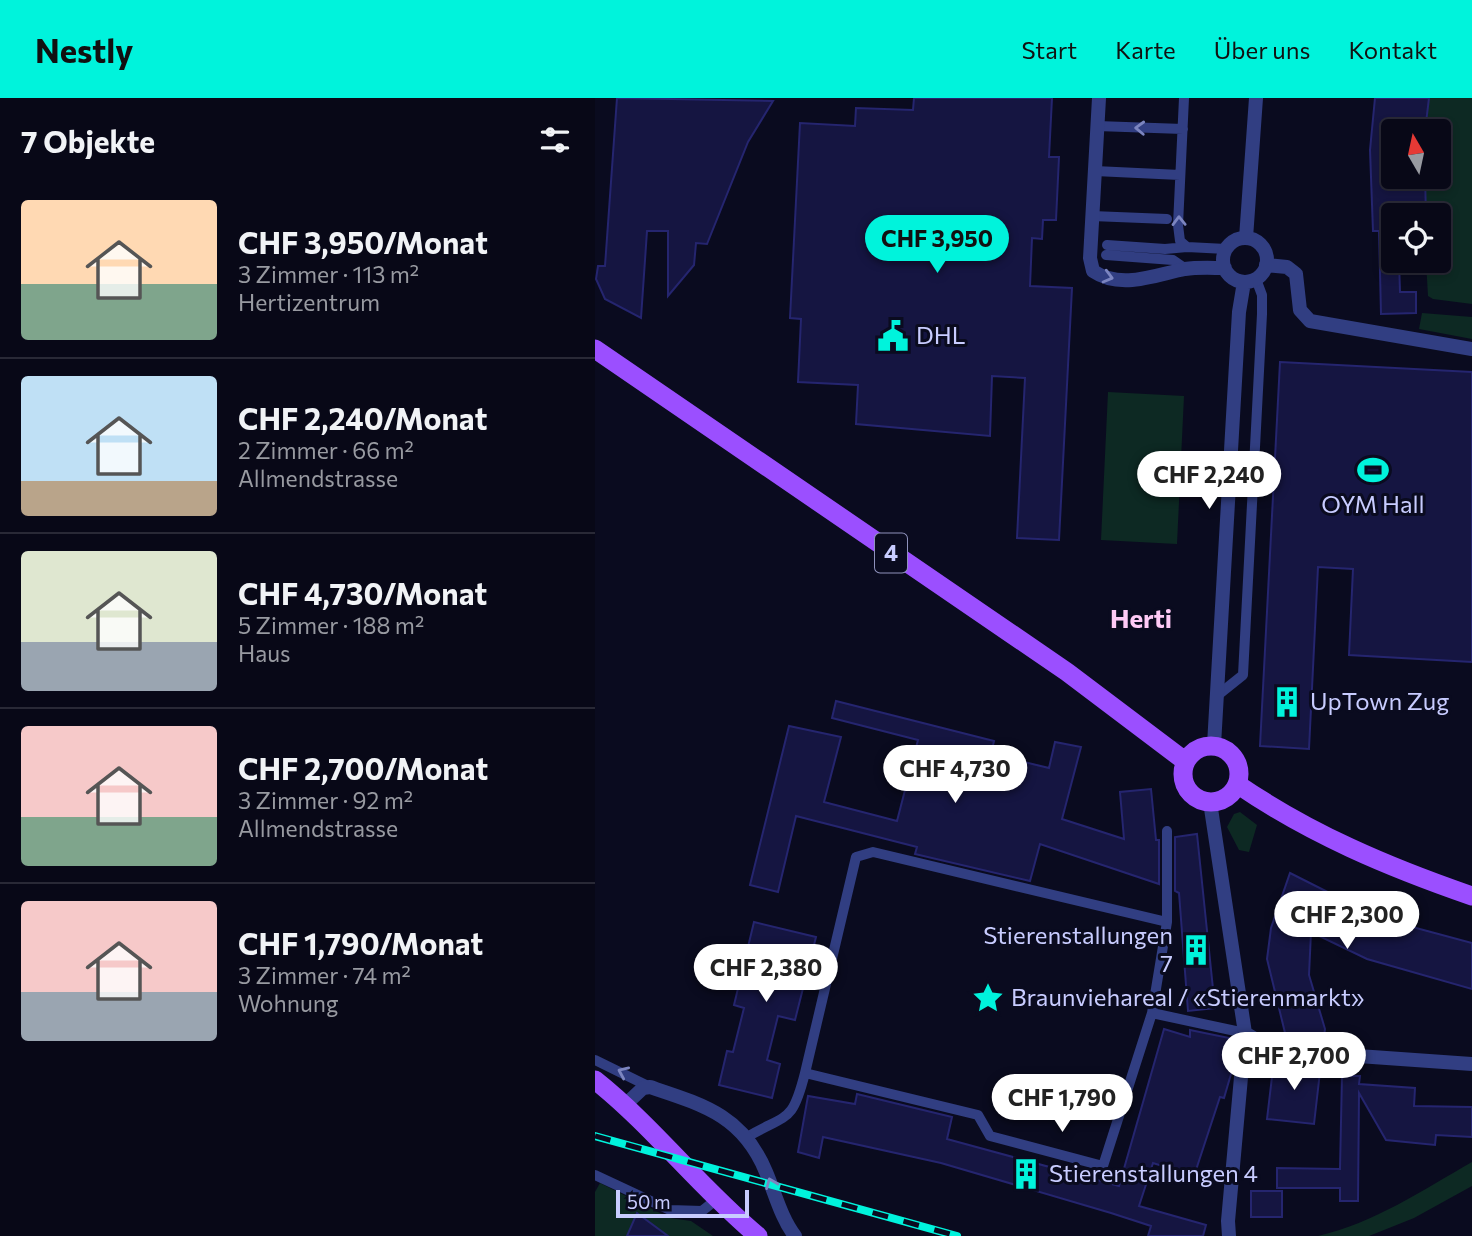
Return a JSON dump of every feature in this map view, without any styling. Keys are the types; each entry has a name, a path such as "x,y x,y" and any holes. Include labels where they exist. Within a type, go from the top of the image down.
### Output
{"main road":[{"name":"4","path":"595,349 1067,672 1185,761"},
{"path":"1214,745 1228,751 1237,762 1237,784 1223,799 1210,802 1195,797 1184,785 1185,761 1197,748 1214,745"},
{"path":"1237,784 1324,837 1417,877 1472,896"},
{"path":"595,1080 625,1105 717,1199 758,1236"}],"street":[{"path":"1098,98 1090,258 1093,271 1103,278 1115,280 1153,278 1186,269 1224,268"},
{"path":"1246,238 1256,98"},
{"path":"1250,280 1232,278 1224,268 1226,249 1234,241 1246,238 1259,244 1264,250 1266,265"},
{"path":"1214,745 1220,606 1250,280 1266,265 1287,267 1296,274 1300,310 1310,321 1472,349"},
{"path":"1210,802 1245,1033 1228,1221 1229,1236"},
{"path":"1245,1033 1272,1050 1472,1064"},
{"path":"625,1105 643,1088 650,1087 706,1107 727,1118 747,1137 761,1159 795,1236"}],"lane":[{"path":"1184,98 1178,225 1180,240 1187,247"},
{"path":"1097,126 1182,129"},
{"path":"1095,171 1180,175"},
{"path":"1092,216 1167,219"},
{"path":"1186,269 1173,260 1107,250 1187,247 1226,249"},
{"path":"1218,695 1243,675 1262,320 1262,295 1250,280"},
{"path":"805,1073 978,1115 991,1136 1103,1166 1152,1013 1167,922 1167,831"},
{"path":"747,1137 784,1119 793,1111 805,1073 856,857 873,852 1167,922"},
{"path":"1152,1013 1245,1033"},
{"path":"595,1060 650,1087"},
{"path":"595,1175 670,1210 702,1211 717,1199"}],"green space":[{"path":"1375,98 1472,98 1472,304 1428,296 1427,273 1451,273 1451,203 1381,203 1381,230 1373,231 1370,150"},
{"path":"1422,313 1472,317 1472,339 1419,329"},
{"path":"1108,392 1184,396 1177,544 1101,540"},
{"path":"1240,812 1257,825 1249,852 1239,850 1227,827 1234,814"},
{"path":"1472,1162 1472,1186 1414,1218 1369,1236 1318,1236 1378,1214"},
{"path":"600,1183 670,1218 691,1221 713,1236 595,1236 595,1192"}],"building":[{"path":"617,98 773,101 748,142 707,244 696,243 694,265 668,296 668,231 647,231 641,318 605,299 596,279 598,266 605,266"},
{"path":"914,98 1052,98 1049,157 1059,157 1056,220 1043,220 1042,239 1032,238 1030,286 1072,288 1059,540 1017,538 1025,378 992,376 990,436 856,424 858,385 798,382 801,319 790,318 800,123 855,126 856,108 913,110"},
{"path":"1375,98 1429,98 1426,119 1381,119 1381,189 1425,189 1426,203 1381,203 1381,273 1399,273 1400,292 1416,292 1416,313 1381,314 1379,231 1373,231 1370,150"},
{"name":"OYM Hall","path":"1280,362 1472,372 1472,662 1349,655 1353,569 1318,567 1309,749 1260,746"},
{"path":"836,701 994,741 991,754 1049,768 1055,742 1081,747 1062,819 1124,839 1120,792 1151,789 1156,840 1159,840 1159,884 1040,844 1030,881 915,854 917,847 796,816 778,892 750,885 789,726 841,737 824,802 897,821 918,740 832,718"},
{"name":"Stierenstallungen 7","path":"1197,834 1215,1008 1188,1011 1179,893 1175,891 1175,837"},
{"path":"1290,873 1379,918 1472,943 1472,989 1367,959 1311,932 1309,975 1325,1029 1323,1044 1287,1041 1267,959 1271,928"},
{"path":"754,922 816,937 795,1020 778,1016 767,1060 780,1064 772,1098 719,1085 727,1051 733,1052 744,1008 734,1005"},
{"path":"1164,1029 1190,1037 1190,1030 1234,1039 1231,1074 1224,1098 1220,1097 1194,1176 1153,1163 1139,1206 1206,1225 1203,1236 1148,1236 1151,1226 1111,1213 941,1163 823,1137 819,1158 798,1152 808,1096 855,1104 857,1094 952,1117 947,1139 1119,1186"},
{"path":"1274,1060 1321,1063 1314,1124 1267,1119"},
{"path":"1342,1076 1360,1076 1359,1084 1415,1088 1414,1106 1472,1107 1472,1137 1436,1135 1435,1145 1386,1140 1359,1093 1358,1201 1340,1201 1340,1188 1277,1188 1277,1168 1340,1169"},
{"path":"1251,1191 1282,1191 1282,1217 1251,1217"},
{"path":"637,1213 668,1236 627,1236"}],"railway":[{"path":"595,1136 957,1236"}],"place":[{"name":"DHL","path":"893,336"},
{"name":"OYM Hall","path":"1373,470"},
{"name":"UpTown Zug","path":"1287,702"},
{"name":"Stierenstallungen 7","path":"1196,950"},
{"name":"Braunviehareal / «Stierenmarkt»","path":"988,998"},
{"name":"Stierenstallungen 4","path":"1026,1174"}],"district":[{"name":"Herti","path":"1141,619"}]}
